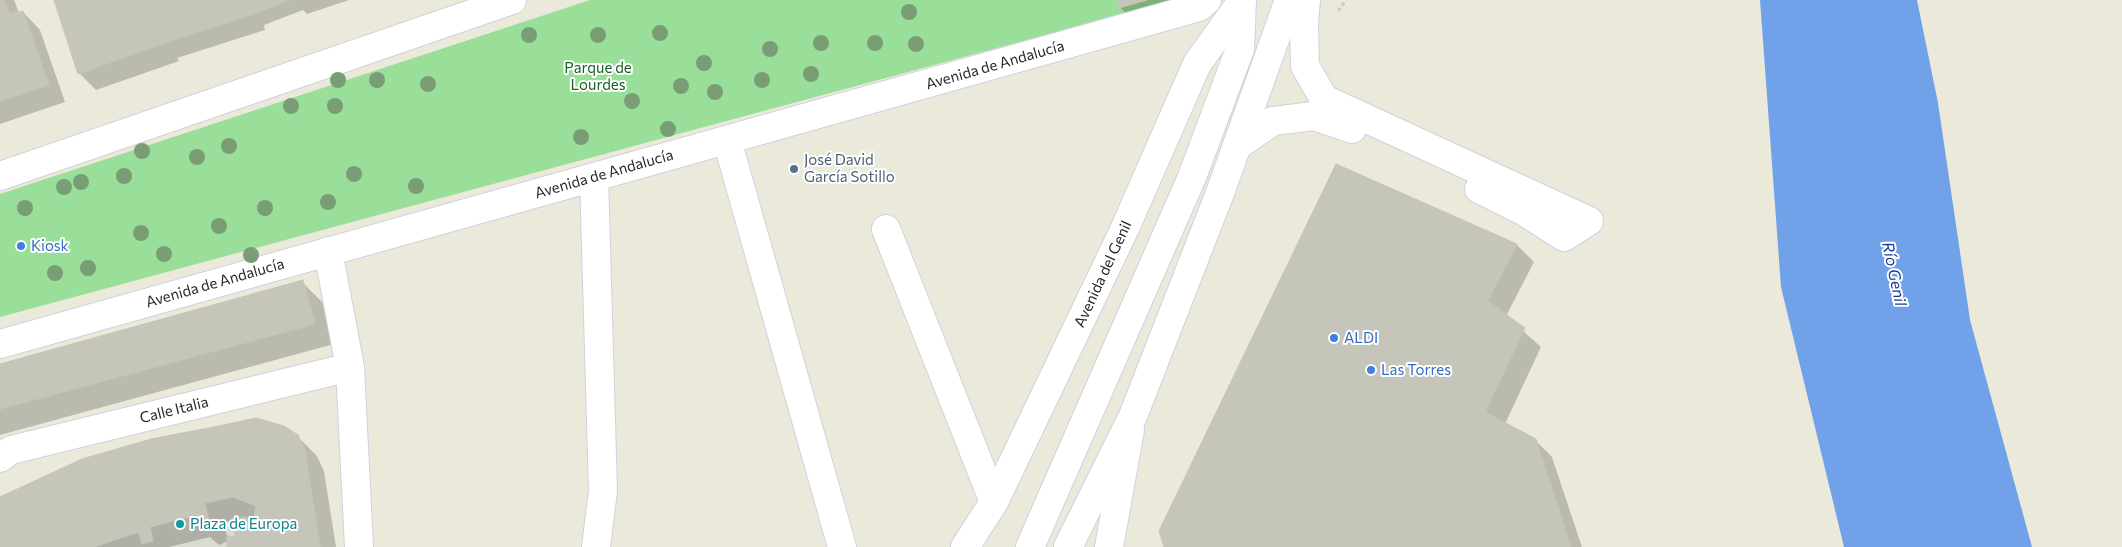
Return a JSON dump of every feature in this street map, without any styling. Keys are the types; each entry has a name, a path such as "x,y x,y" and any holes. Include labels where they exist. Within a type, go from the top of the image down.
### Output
{"street":[{"path":"0,176 512,0"},
{"name":"Avenida de Andalucía","path":"0,344 1199,7 1207,0"},
{"path":"1068,547 1132,416 1237,146 1289,0"},
{"path":"1237,146 1273,121 1314,116 1364,133 1523,211 1564,237 1589,221 1324,99 1306,66 1304,23 1306,0"},
{"name":"Avenida del Genil","path":"965,547 994,502 1125,228 1197,64 1242,1"},
{"name":"Avenida del Genil","path":"1030,547 1192,177 1240,49 1242,1"},
{"path":"727,140 842,547"},
{"path":"594,176 603,491 596,547"},
{"path":"886,229 994,502"},
{"path":"328,251 350,366 359,547"},
{"name":"Calle Italia","path":"0,458 11,450 350,366"},
{"path":"1109,547 1132,416"},
{"path":"1042,547 1047,508"}],"path":[{"path":"1336,14 1346,0"}],"green space":[{"name":"Parque de Lourdes","path":"590,0 1175,0 0,317 0,194"}],"shaded area":[{"name":"Plaza de Europa","path":"233,497 256,506 254,517 235,537 227,536 227,547 94,547 139,532 142,544 153,541 150,527 180,519 197,516 199,526 209,521 205,503"}],"water":[{"name":"Río Genil","path":"1760,0 1917,0 1938,103 1970,320 2032,547 1844,547 1781,287"}],"building":[{"path":"0,0 4,0 10,14 23,11 49,85 0,101"},
{"path":"54,0 143,0 162,44 78,74"},
{"path":"143,0 246,0 251,15 162,44"},
{"path":"246,0 290,0 251,15"},
{"path":"1117,0 1147,0 1119,8"},
{"name":"Las Torres","path":"1336,164 1517,244 1488,301 1525,328 1485,412 1536,439 1571,547 1164,547 1159,531"},
{"path":"303,280 315,324 0,409 0,364"},
{"path":"256,418 284,426 298,435 305,450 256,506 233,497 214,427"},
{"path":"214,427 233,497 205,503 209,521 198,526 197,516 180,519 151,439"},
{"path":"151,439 180,519 150,527 153,541 142,544 139,532 123,537 82,459"},
{"path":"305,450 320,547 227,547 227,536 235,537 234,518 254,517 256,506"},
{"path":"82,459 123,537 94,547 60,547 28,484"},
{"path":"28,484 60,547 0,547 0,497"}],"place":[{"name":"José David García Sotillo","path":"794,169"},
{"name":"Kiosk","path":"21,246"},
{"name":"ALDI","path":"1334,338"},
{"name":"Las Torres","path":"1371,370"},
{"name":"Plaza de Europa","path":"180,524"}]}
